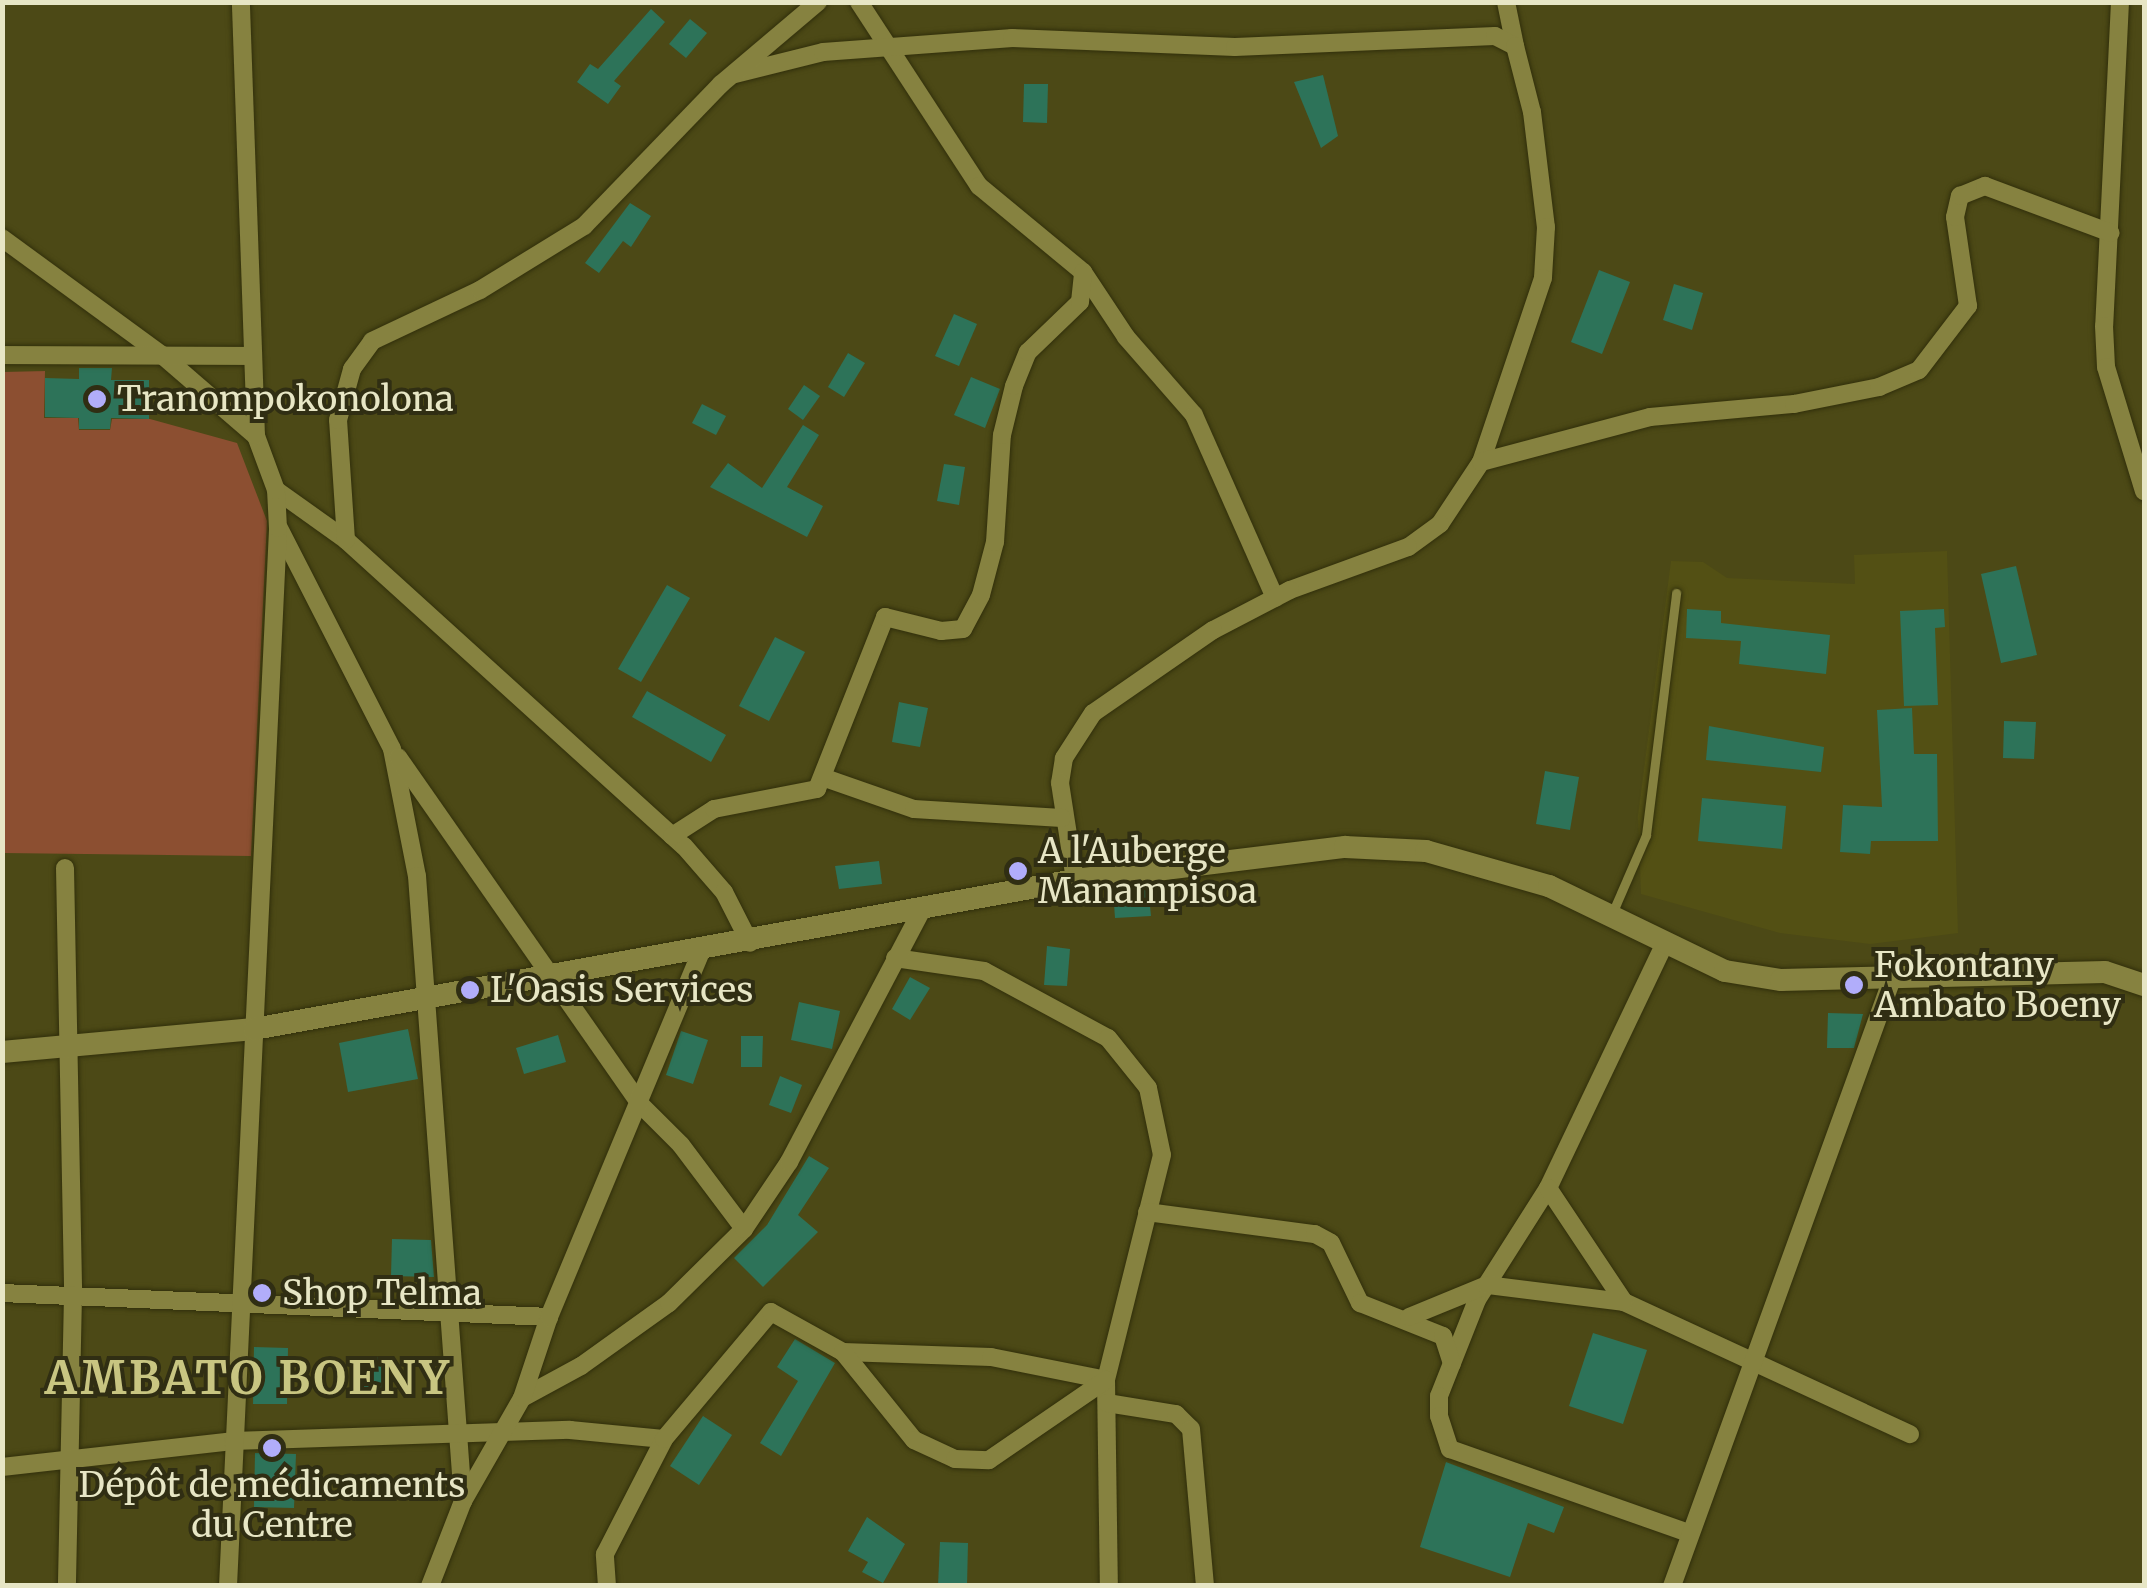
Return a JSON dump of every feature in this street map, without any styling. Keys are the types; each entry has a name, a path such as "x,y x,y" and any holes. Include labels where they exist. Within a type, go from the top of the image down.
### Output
{"street":[{"path":"228,1586 278,528 276,490 256,436 240,2"},
{"path":"346,540 338,420 352,369 372,341 480,290 584,226 735,74 818,2"},
{"path":"859,2 979,186 1084,272 1126,337 1194,416 1275,598"},
{"path":"1075,880 1062,818 1064,758 1093,713 1213,630 1275,598 1408,547 1440,524 1481,462 1542,278 1546,226 1532,112 1506,2"},
{"path":"2120,2 2111,92 2106,367 2138,440 2144,491"},
{"path":"735,74 823,52 1012,38 1234,47 1495,36 1515,46"},
{"path":"1481,462 1650,417 1794,404 1879,387 1920,370 1968,306 1955,216 1960,196 1985,186 2111,232"},
{"path":"2,238 162,355 256,436"},
{"path":"672,836 714,810 817,789 826,778 885,616 941,631 963,629 981,595 995,542 1002,435 1014,386 1028,352 1080,302 1084,272"},
{"path":"2,355 253,356"},
{"path":"276,490 346,540 672,836 724,892 750,943"},
{"path":"278,528 392,749 639,1103 681,1145 744,1229"},
{"path":"392,749 417,876 454,1310 464,1501"},
{"path":"826,778 914,809 1062,818"},
{"path":"2,1052 254,1029 750,943 1075,880 1345,847 1426,850 1549,886 1664,945 1725,970 1781,980 2104,972 2144,985"},
{"path":"65,868 73,1295 66,1586"},
{"path":"522,1398 581,1366 669,1303 744,1229 789,1162 923,908"},
{"path":"1664,945 1548,1188 1487,1285 1439,1396 1450,1448 1686,1532"},
{"path":"430,1586 464,1501 522,1398 548,1317 702,949"},
{"path":"896,958 984,971 1108,1038 1148,1088 1162,1155 1106,1380 1109,1586"},
{"path":"1672,1586 1686,1532 1892,979"},
{"path":"1548,1188 1624,1302"},
{"path":"1147,1212 1315,1234 1330,1244 1360,1303 1408,1317 1443,1336 1452,1364"},
{"path":"1408,1317 1487,1285 1624,1302 1910,1434"},
{"path":"2,1293 548,1317"},
{"path":"607,1586 604,1554 664,1439 772,1312 843,1352 914,1440 956,1459 989,1460 1106,1380"},
{"path":"843,1352 991,1357 1106,1380"},
{"path":"1106,1403 1176,1414 1191,1429 1204,1586"},
{"path":"2,1467 233,1441 500,1432 664,1439"}],"lane":[{"path":"1610,919 1646,835 1676,593"}],"shaded area":[{"path":"45,371 44,418 78,418 79,430 110,430 112,419 150,419 237,443 267,521 251,856 3,853 3,372"},
{"path":"1947,551 1958,933 1870,944 1780,933 1641,894 1638,816 1671,561 1703,562 1727,578 1855,584 1854,555"}],"building":[{"path":"651,9 665,22 614,81 621,86 608,104 577,82 590,64 598,69"},
{"path":"690,19 707,33 686,58 669,44"},
{"path":"1323,75 1338,136 1321,148 1294,82"},
{"path":"1024,84 1048,84 1047,123 1023,122"},
{"path":"630,203 651,216 631,247 623,241 599,273 585,263"},
{"path":"1599,270 1630,282 1602,354 1571,342"},
{"path":"1674,284 1703,293 1692,330 1663,320"},
{"path":"954,314 977,324 959,366 935,356"},
{"path":"848,353 865,363 844,397 828,387"},
{"name":"Tranompokonolona","path":"79,368 112,368 111,380 149,380 149,419 111,418 110,429 79,429 79,418 45,417 45,378 79,379"},
{"path":"971,377 1000,389 985,428 954,415"},
{"path":"804,385 820,396 803,420 788,409"},
{"path":"702,404 726,416 716,435 692,423"},
{"path":"803,425 819,435 787,487 823,506 807,537 710,487 728,463 762,488"},
{"path":"944,464 965,467 959,505 937,501"},
{"path":"2016,566 2037,655 2001,663 1981,574"},
{"path":"667,585 690,598 641,682 618,669"},
{"path":"1687,609 1721,611 1721,623 1830,635 1826,674 1739,664 1741,641 1686,638"},
{"path":"1944,609 1945,627 1935,628 1938,705 1904,706 1900,611"},
{"path":"775,637 805,652 769,721 739,706"},
{"path":"647,691 726,735 711,762 632,717"},
{"path":"899,702 928,708 920,747 892,742"},
{"path":"1912,708 1914,754 1937,754 1938,841 1871,841 1870,854 1840,852 1843,805 1882,807 1877,710"},
{"path":"2004,721 2036,722 2034,759 2003,758"},
{"path":"1709,726 1824,747 1821,772 1706,760"},
{"path":"1545,771 1579,777 1570,830 1536,824"},
{"path":"1702,798 1786,806 1782,849 1698,841"},
{"path":"879,861 882,884 839,889 835,866"},
{"path":"1148,886 1151,916 1115,918 1113,890"},
{"path":"1047,946 1070,949 1067,986 1044,985"},
{"path":"910,977 930,988 910,1020 892,1009"},
{"path":"799,1002 840,1011 832,1049 791,1040"},
{"path":"1828,1013 1863,1014 1854,1048 1827,1048"},
{"path":"408,1029 418,1079 348,1092 339,1043"},
{"path":"681,1031 708,1040 693,1084 666,1075"},
{"path":"558,1035 566,1062 524,1074 516,1048"},
{"path":"741,1036 763,1036 762,1067 741,1067"},
{"path":"780,1076 802,1085 791,1113 769,1105"},
{"path":"809,1156 829,1168 798,1215 818,1232 763,1287 734,1258 767,1225"},
{"path":"392,1239 431,1240 434,1277 391,1276"},
{"path":"1593,1333 1647,1350 1623,1424 1569,1406"},
{"path":"795,1339 835,1363 781,1456 760,1443 798,1381 777,1367"},
{"path":"254,1347 288,1348 287,1404 253,1404"},
{"path":"363,1357 382,1357 383,1397 364,1397"},
{"path":"703,1416 732,1435 699,1485 670,1466"},
{"path":"255,1453 296,1454 294,1508 254,1507"},
{"path":"1446,1462 1564,1507 1554,1533 1528,1523 1510,1577 1420,1547"},
{"path":"867,1517 905,1544 883,1583 862,1572 868,1562 848,1551"},
{"path":"940,1542 968,1543 967,1586 938,1586"}],"place":[{"name":"Tranompokonolona","path":"97,399"},
{"name":"A l'Auberge Manampisoa","path":"1018,871"},
{"name":"Fokontany Ambato Boeny","path":"1854,985"},
{"name":"L'Oasis Services","path":"470,990"},
{"name":"Shop Telma","path":"262,1293"},
{"name":"Dépôt de médicaments du Centre","path":"272,1448"}],"district":[{"name":"AMBATO BOENY","path":"248,1379"}]}
